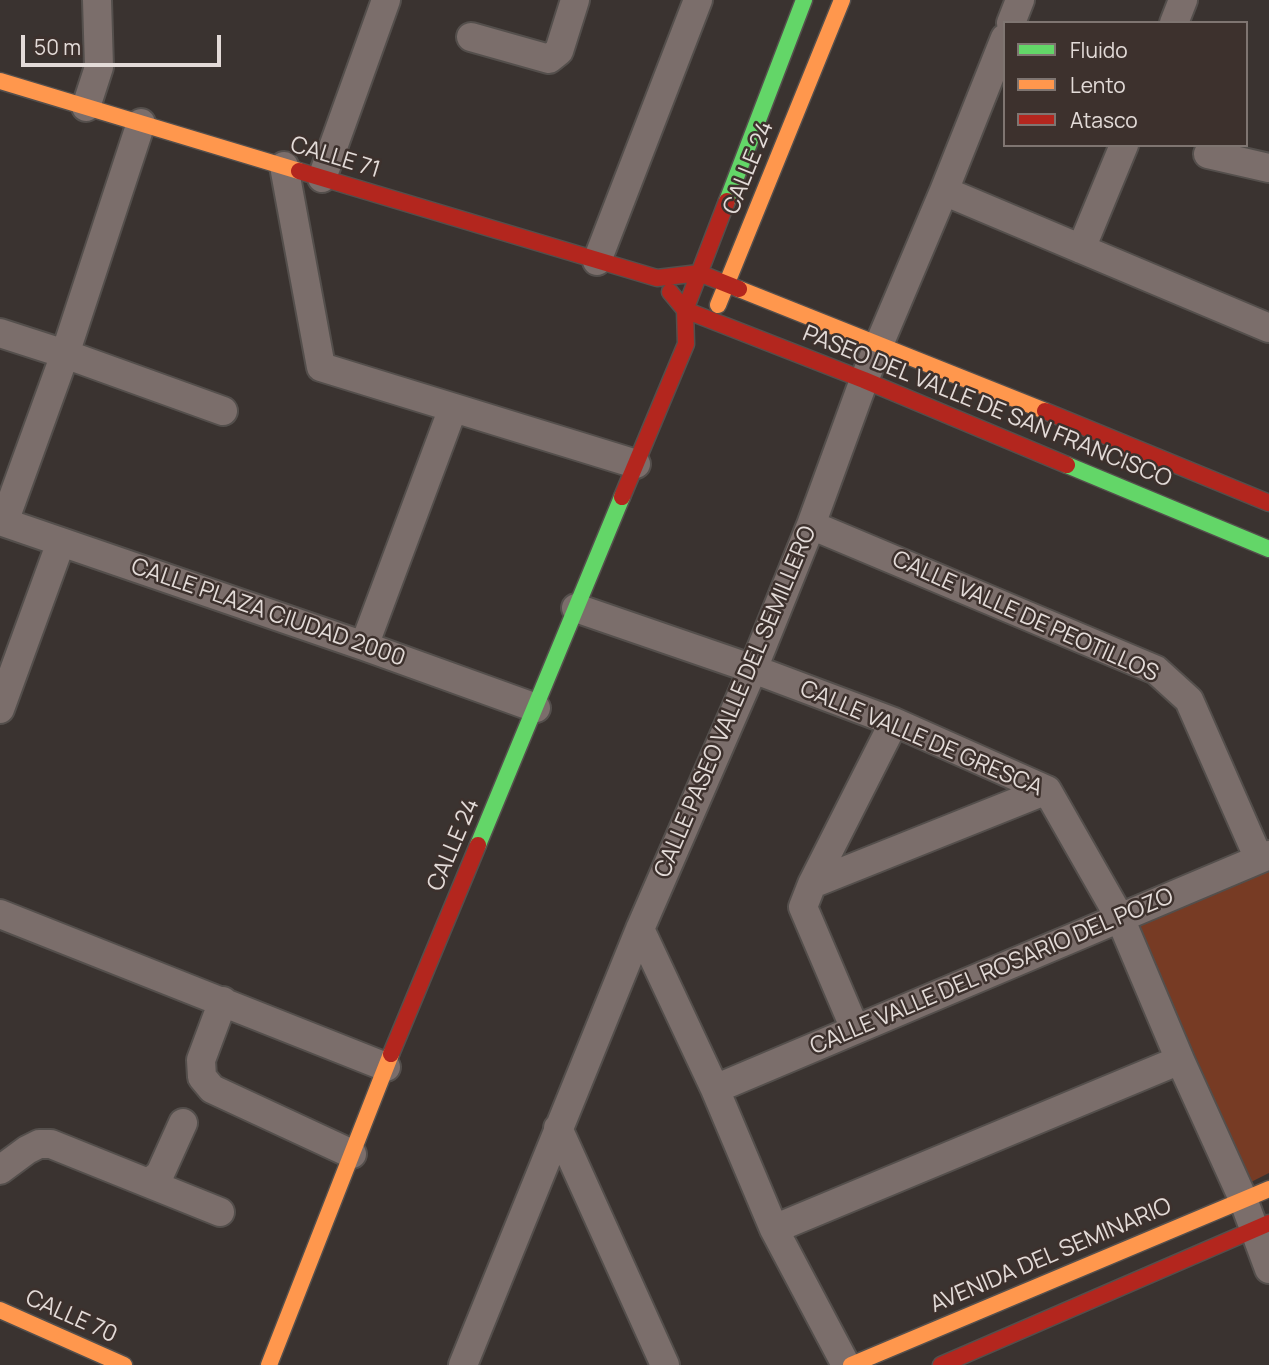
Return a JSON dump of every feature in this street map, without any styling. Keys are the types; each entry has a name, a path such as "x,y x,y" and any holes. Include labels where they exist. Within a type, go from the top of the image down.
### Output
{"street":[{"path":"86,107 99,68 97,0"},
{"path":"322,178 386,0"},
{"path":"471,37 549,59 559,51 575,0"},
{"path":"597,261 698,0"},
{"name":"CALLE 24","path":"269,1365 386,1067 686,344 685,310 804,0"},
{"name":"CALLE 24","path":"686,344 712,320 842,0"},
{"path":"1012,21 1020,0"},
{"path":"1175,21 1183,0"},
{"name":"CALLE PASEO VALLE DEL SEMILLERO","path":"463,1365 640,929 753,669 811,525 864,380 1003,43"},
{"name":"CALLE 71","path":"0,81 657,278 699,273"},
{"path":"2,522 65,354 141,123"},
{"path":"1081,249 1123,147"},
{"path":"1208,153 1269,169"},
{"path":"284,166 321,367 636,464"},
{"path":"944,191 1269,328"},
{"name":"PASEO DEL VALLE DE SAN FRANCISCO","path":"699,273 879,343 1269,503"},
{"path":"657,278 685,310"},
{"name":"PASEO DEL VALLE DE SAN FRANCISCO","path":"685,310 864,380 1269,549"},
{"path":"0,333 223,411"},
{"path":"364,646 453,408"},
{"name":"CALLE PLAZA CIUDAD 2000","path":"2,522 536,708"},
{"name":"CALLE VALLE DE PEOTILLOS","path":"811,525 1156,670 1189,700 1264,857"},
{"path":"0,709 61,542"},
{"name":"CALLE VALLE DE GRESCA","path":"576,608 753,669 894,722 1047,790 1120,918 1243,1199 1261,1226 1269,1269"},
{"path":"855,1029 803,907 894,722"},
{"path":"812,884 1047,790"},
{"name":"CALLE VALLE DEL ROSARIO DEL POZO","path":"715,1088 1264,857"},
{"path":"0,914 386,1067"},
{"path":"640,929 715,1088 774,1229 848,1365"},
{"path":"223,1001 201,1060 202,1077 212,1089 352,1154"},
{"path":"774,1229 1180,1060"},
{"path":"150,1182 160,1174 183,1124"},
{"path":"558,1128 664,1365"},
{"path":"0,1170 27,1150 39,1144 51,1144 220,1212"},
{"name":"AVENIDA DEL SEMINARIO","path":"848,1365 1269,1189"},
{"path":"941,1365 1261,1226"},
{"name":"CALLE 70","path":"0,1310 124,1365"}],"shaded area":[{"path":"1269,858 1269,1173 1251,1182 1136,922"}],"traffic: fast":[{"path":"727,201 804,0"},
{"path":"1067,465 1269,549"},
{"path":"478,845 622,497"}],"traffic: slow":[{"path":"718,305 842,0"},
{"path":"0,81 299,171"},
{"path":"739,289 1045,411"},
{"path":"269,1365 391,1054"},
{"path":"851,1365 1269,1189"},
{"path":"0,1310 124,1365"}],"traffic: jam":[{"path":"299,171 657,278 699,273 739,289"},
{"path":"622,497 686,344 685,310 727,201"},
{"path":"670,292 685,310 864,380 1067,465"},
{"path":"1045,411 1269,503"},
{"path":"391,1054 478,845"},
{"path":"941,1365 1269,1223"}]}
